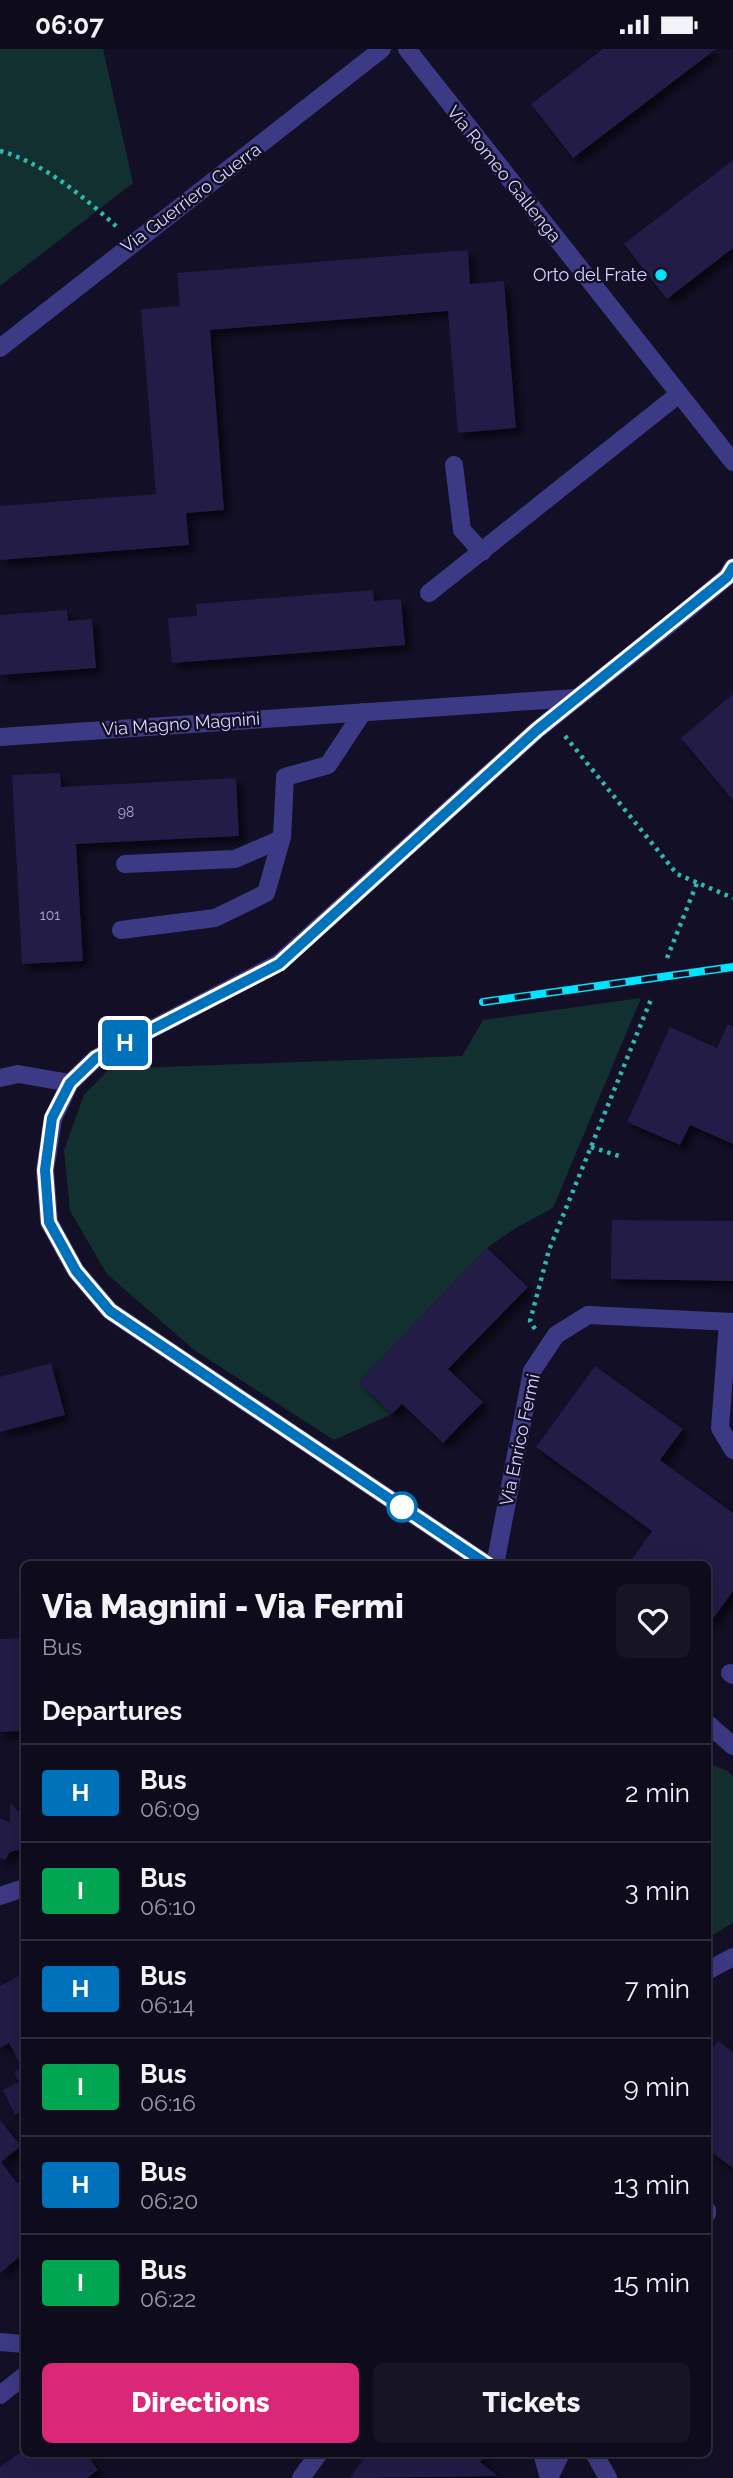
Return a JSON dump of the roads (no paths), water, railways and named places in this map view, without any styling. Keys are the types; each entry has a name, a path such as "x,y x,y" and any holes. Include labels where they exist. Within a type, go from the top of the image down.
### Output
{"street":[{"name":"Via Guerriero Guerra","path":"0,348 382,49"},
{"name":"Via Romeo Gallenga","path":"407,49 733,462"},
{"path":"429,593 679,394"},
{"path":"454,465 462,530 482,552"},
{"path":"482,1561 110,1311 76,1271 49,1222 45,1170 52,1118 70,1083 96,1058 279,964 551,719 727,577 733,567"},
{"name":"Via Magno Magnini","path":"0,737 576,698"},
{"path":"121,930 215,918 266,893 281,839 285,777 328,765 363,712"},
{"path":"125,864 235,859 281,839"},
{"path":"0,1078 18,1074 70,1083"},
{"name":"Via Enrico Fermi","path":"496,1561 532,1371 556,1335 588,1315 731,1322"},
{"path":"731,1322 720,1428 733,1450"},
{"path":"711,1727 733,1746"},
{"path":"0,1896 21,1889"},
{"path":"711,1969 733,1957"},
{"path":"0,2342 21,2344"},
{"path":"0,2395 21,2378"},
{"path":"301,2478 316,2457"},
{"path":"543,2457 549,2478"},
{"path":"549,2478 559,2457"},
{"path":"596,2457 608,2478"}],"railway":[{"path":"483,1002 733,967"}],"place":[{"name":"Orto del Frate","path":"661,275"}]}
